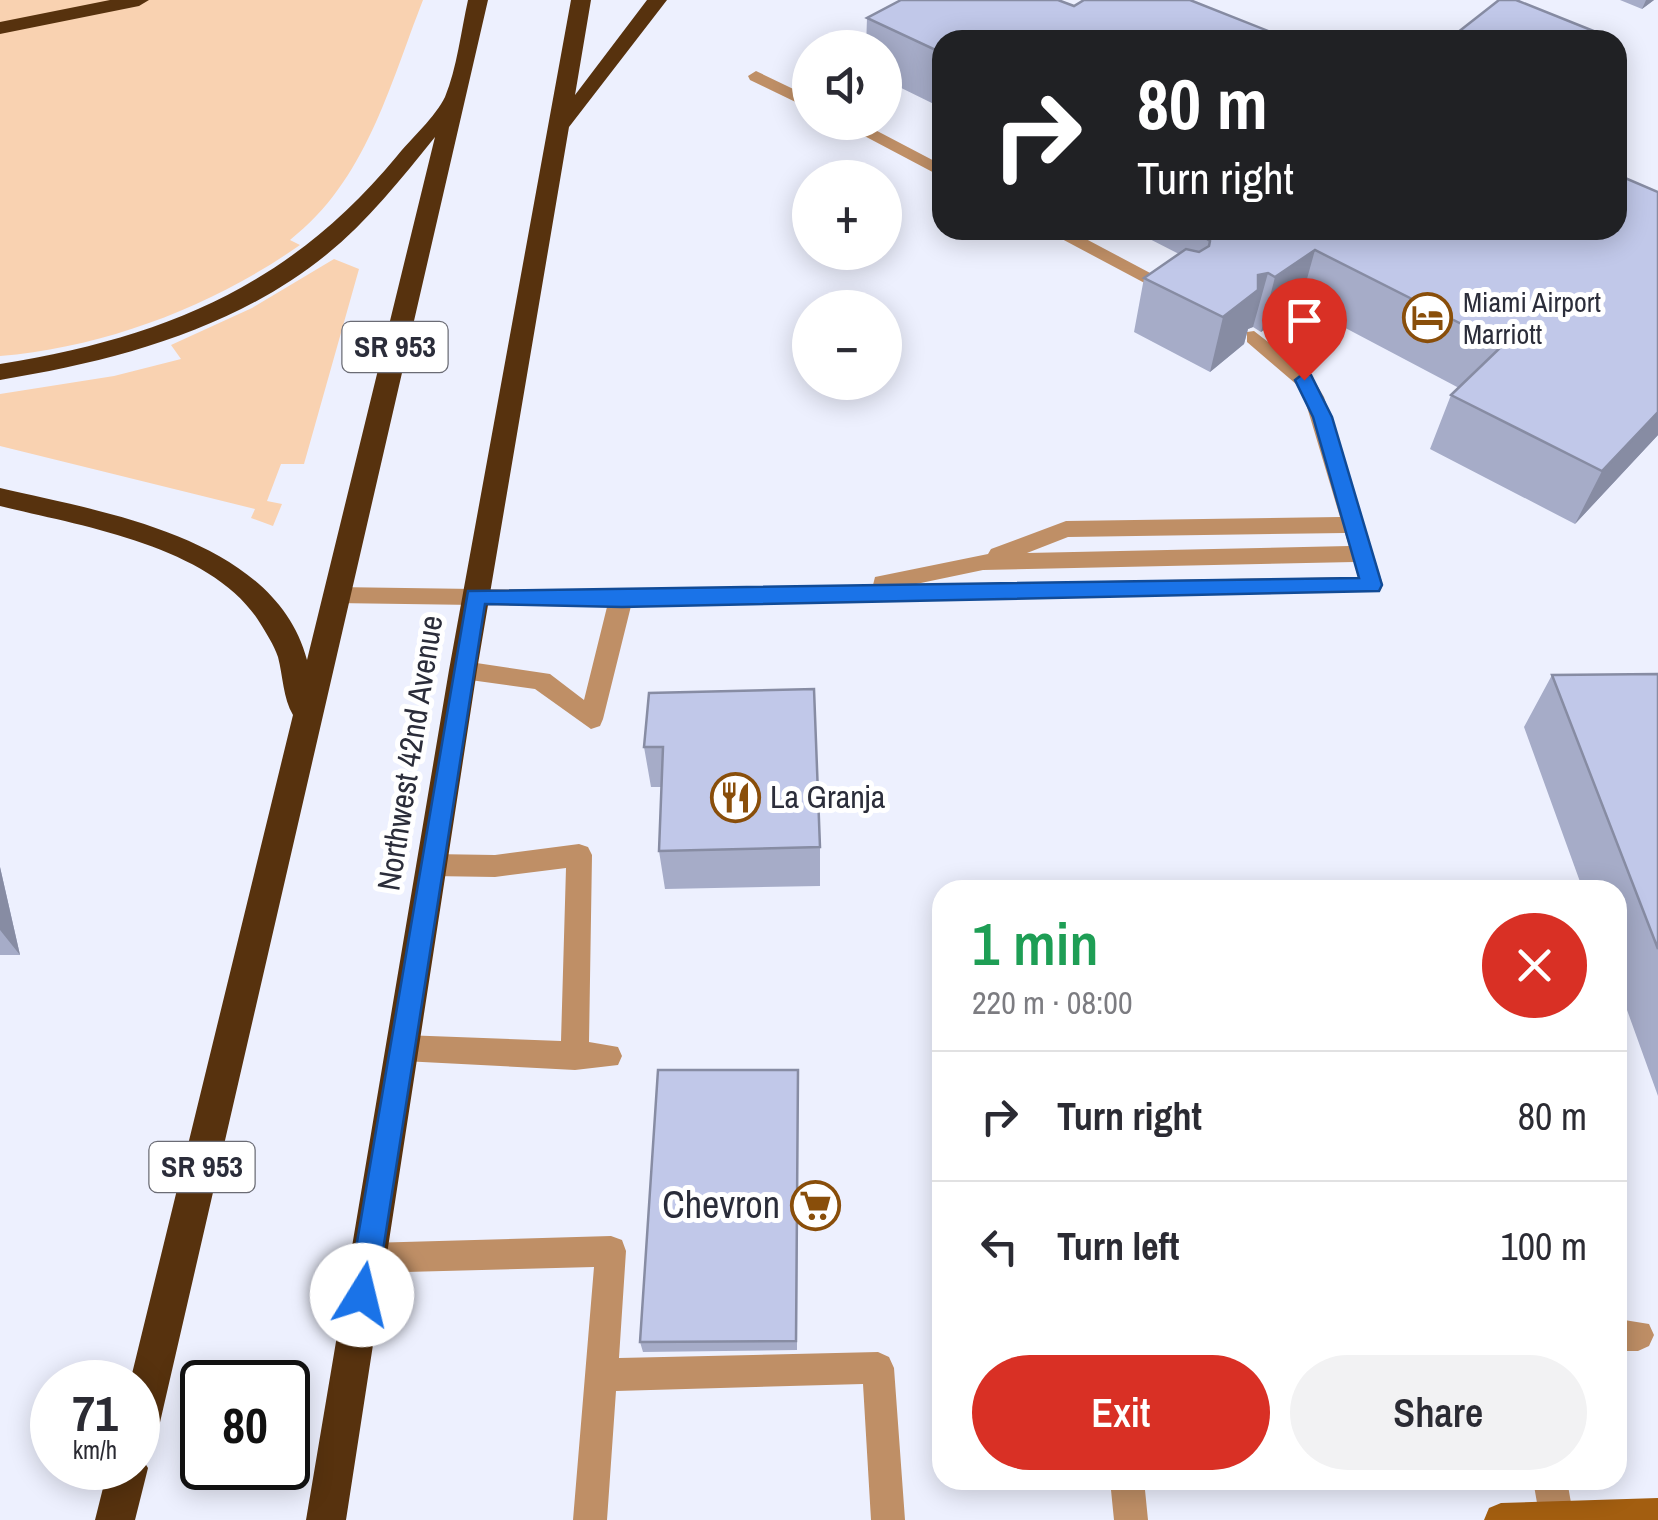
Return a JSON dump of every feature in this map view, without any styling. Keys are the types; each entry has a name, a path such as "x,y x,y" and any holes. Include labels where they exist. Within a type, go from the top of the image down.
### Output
{"highway":[{"path":"0,28 139,0"},
{"name":"SR 953","path":"155,1360 478,0"},
{"name":"Northwest 42nd Avenue","path":"326,1520 475,596 581,0"},
{"path":"560,128 657,0"},
{"path":"0,372 77,359 148,340 266,286 355,217 454,100"},
{"path":"0,497 135,531 218,564 254,595 287,639 300,672 305,732"},
{"path":"116,1520 123,1490"}],"street":[{"path":"1501,1520 1658,1516"}],"lane":[{"path":"756,76 792,95"},
{"path":"881,140 932,167"},
{"path":"1074,240 1185,297"},
{"path":"334,595 622,599 1372,585 1314,396 1304,380 1254,337"},
{"path":"824,595 982,562 1066,529 1354,525"},
{"path":"982,562 1362,554"},
{"path":"463,670 542,681 591,718 622,599"},
{"path":"432,865 496,866 580,855 575,1058"},
{"path":"402,1048 575,1058 608,1056"},
{"path":"368,1258 611,1251 590,1520"},
{"path":"602,1375 878,1368 888,1520"},
{"path":"1128,1490 1131,1520"},
{"path":"1552,1490 1557,1518"}],"shaded area":[{"path":"0,0 423,0 386,99 357,161 316,216 290,240 300,245 231,287 157,320 79,343 0,356"},
{"path":"334,259 359,269 304,464 281,464 267,501 282,504 273,526 251,518 255,509 0,446 0,394 114,376 181,359 171,345 252,308"}],"building":[{"path":"901,0 1058,0 1074,6 1084,0 1190,0 1266,30 932,30 932,48 902,34 902,30 893,30 867,18"},
{"path":"1499,0 1516,0 1591,30 1461,30"},
{"path":"1627,179 1658,192 1658,412 1602,471 1451,395 1503,345 1315,250 1275,277 1268,273 1258,275 1258,290 1223,317 1144,278 1186,249 1199,252 1210,241 1627,240"},
{"path":"1658,674 1658,949 1552,675"},
{"path":"814,689 820,847 659,851 663,747 644,747 649,693"},
{"name":"Chevron","path":"658,1070 798,1070 796,1341 640,1342"}],"place":[{"name":"Miami Airport Marriott","path":"1428,318"},
{"name":"La Granja","path":"735,797"},
{"name":"Chevron","path":"815,1205"}],"route":[{"path":"362,1295 475,596 622,599 1372,585 1323,417 1304,380"}]}
